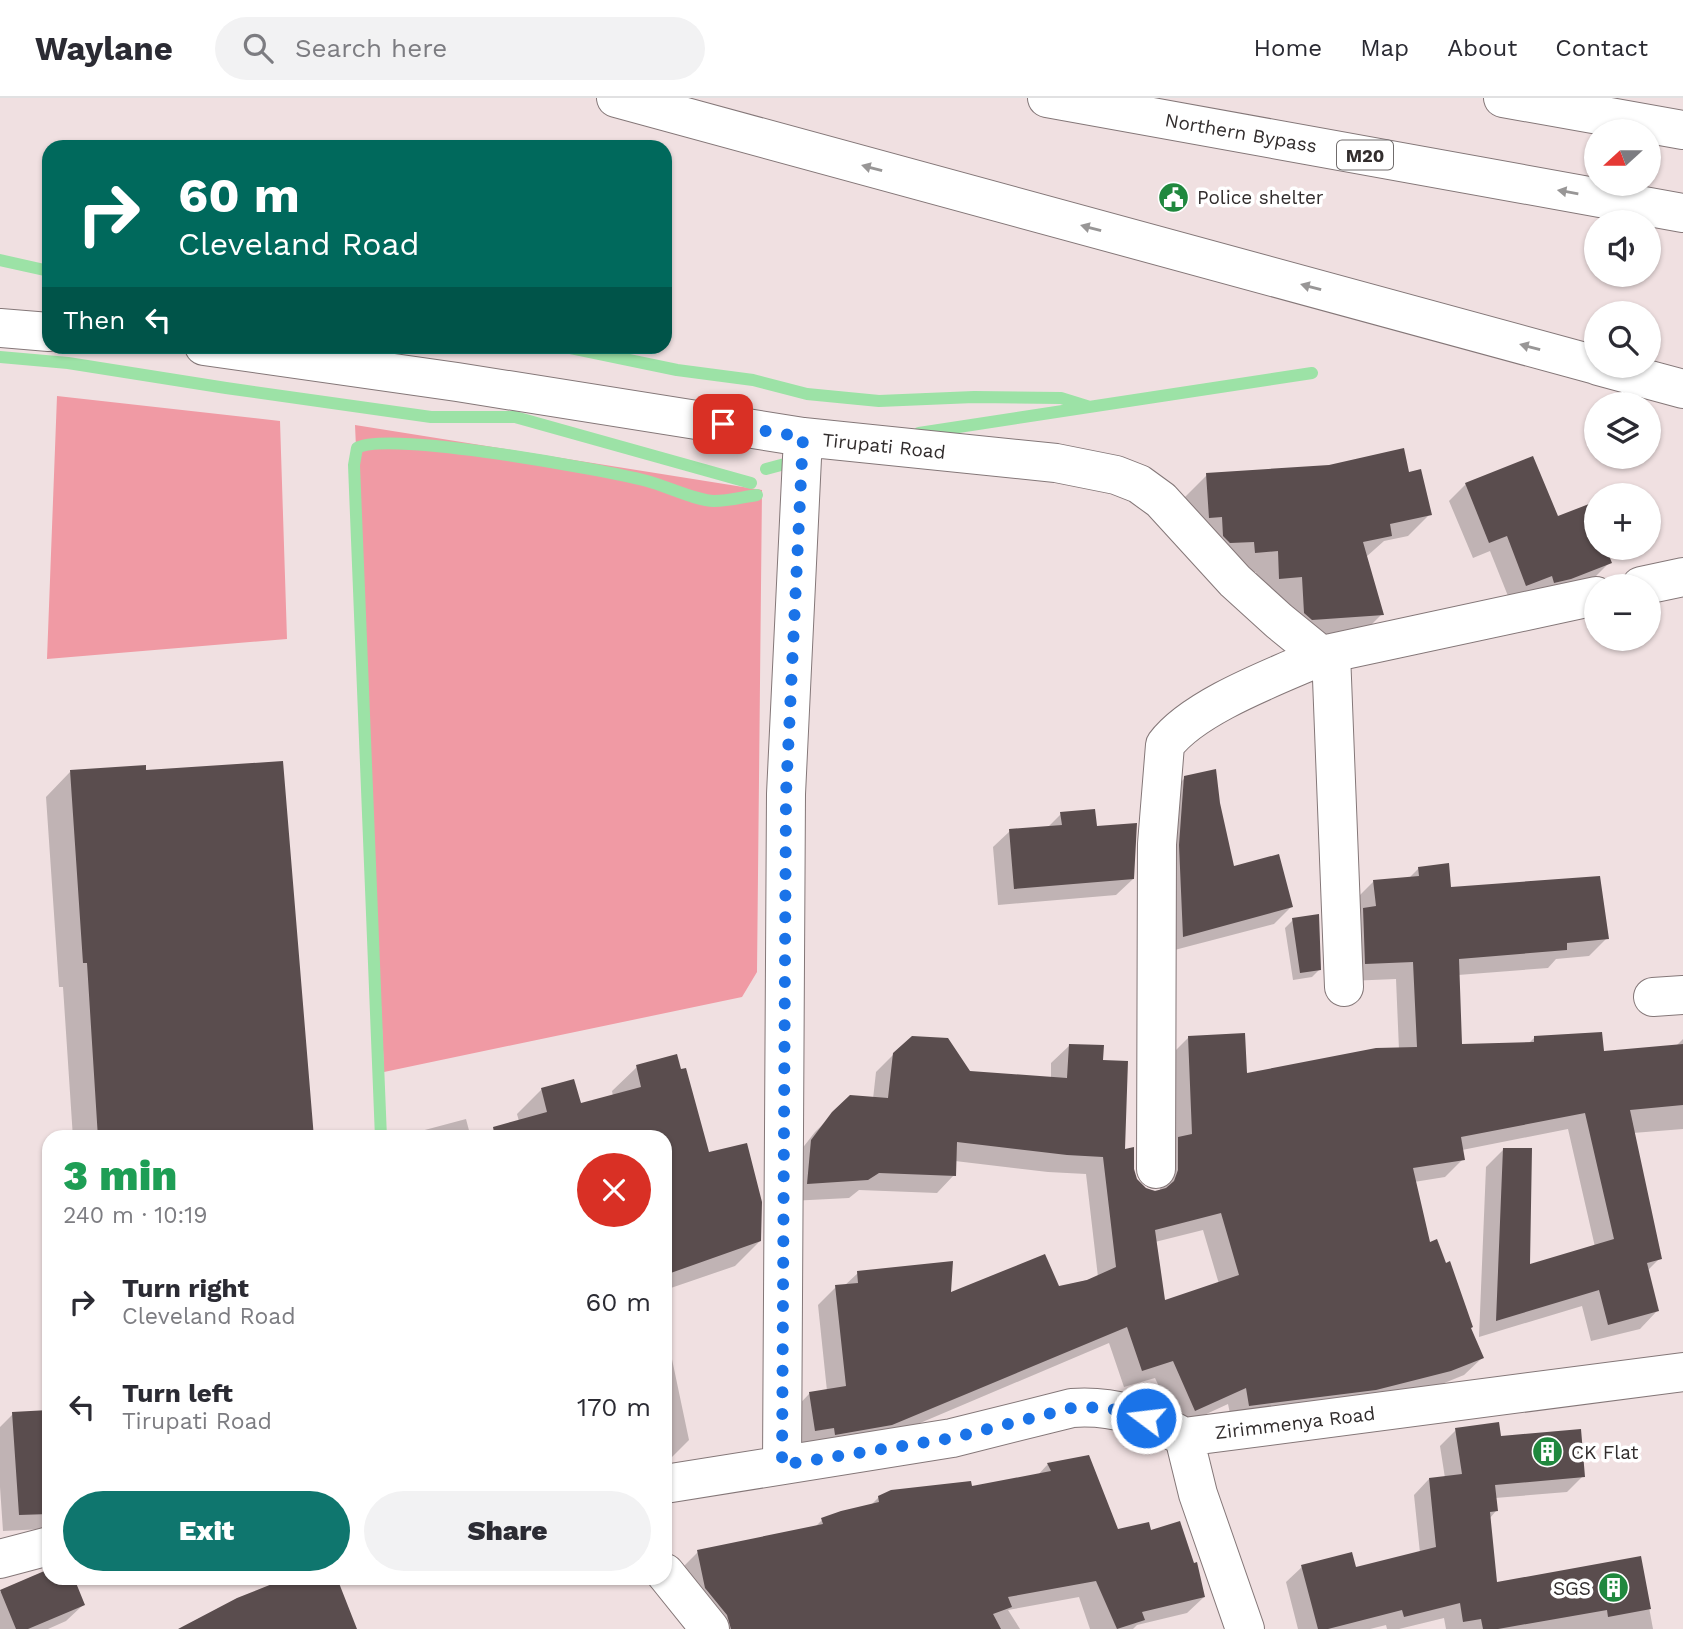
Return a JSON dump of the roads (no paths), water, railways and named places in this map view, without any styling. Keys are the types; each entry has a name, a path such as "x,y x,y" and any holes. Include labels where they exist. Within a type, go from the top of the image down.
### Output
{"main road":[{"path":"616,98 1584,361"},
{"name":"Northern Bypass","path":"1048,98 1683,213"},
{"path":"1503,98 1683,130"},
{"path":"0,328 42,331"},
{"name":"Tirupati Road","path":"260,354 803,437 1056,463 1116,475 1161,500 1235,581 1279,621 1326,654"},
{"path":"1644,378 1683,389"},
{"path":"782,1465 786,794 803,437"},
{"path":"1661,582 1683,577"},
{"path":"1156,1170 1157,844 1165,745 1173,734 1200,715 1326,654 1584,599"},
{"path":"1326,654 1344,987"},
{"name":"Zirimmenya Road","path":"1184,1437 1683,1372"},
{"path":"672,1483 952,1438 1050,1413 1092,1407 1133,1413 1184,1437 1198,1494 1245,1629"},
{"path":"0,1559 42,1548"},
{"path":"672,1582 710,1629"}],"waterway":[{"path":"0,260 42,269"},
{"path":"600,354 677,370 753,380 807,394 879,401 974,397 1061,398 1090,407"},
{"path":"0,357 68,363 431,417 515,417 751,483"},
{"path":"919,433 1312,373"},
{"path":"381,1130 354,465 357,448 377,444 409,444 498,454 647,481 714,501 757,495"},
{"path":"766,469 796,461"}],"place":[{"name":"Police shelter","path":"1174,197"},
{"name":"CK Flat","path":"1548,1452"},
{"name":"SGS","path":"1614,1588"}]}
